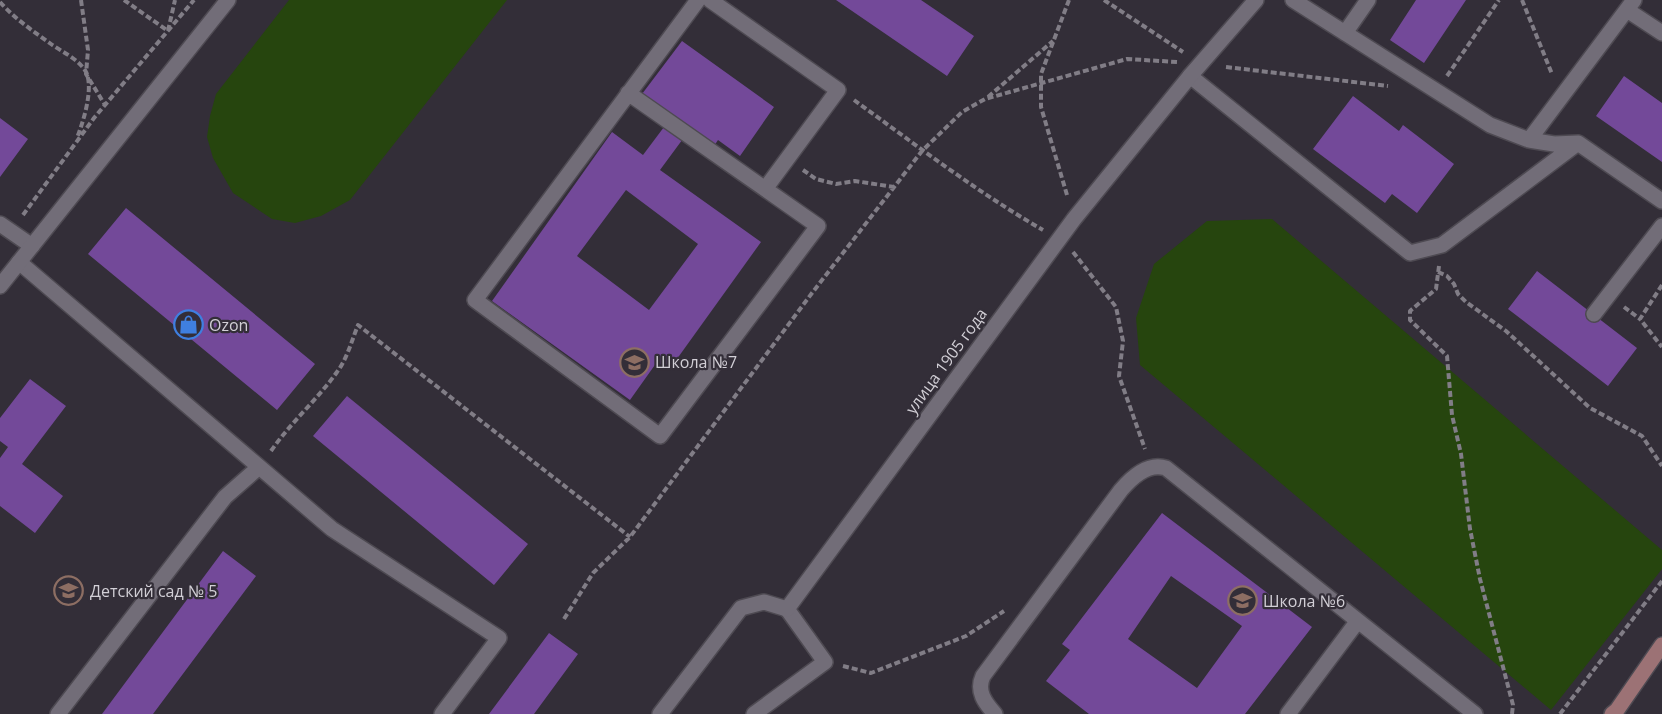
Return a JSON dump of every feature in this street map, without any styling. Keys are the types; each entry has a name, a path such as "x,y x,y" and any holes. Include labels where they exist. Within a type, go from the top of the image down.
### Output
{"main road":[{"path":"1612,714 1662,645"}],"street":[{"path":"0,286 228,0"},
{"path":"628,93 818,226 660,436 475,300 628,93 698,0"},
{"path":"710,0 838,90 765,189"},
{"name":"улица 1905 года","path":"787,609 1074,219 1190,76 1256,0"},
{"path":"1293,0 1490,125 1530,140 1554,144 1578,143 1662,201"},
{"path":"1345,33 1368,0"},
{"path":"1530,140 1630,5 1662,33"},
{"path":"1190,76 1410,253 1442,245 1578,143"},
{"path":"1594,314 1662,226"},
{"path":"5,227 32,246"},
{"path":"19,262 332,529 499,638 442,714"},
{"path":"58,714 225,497 259,467"},
{"path":"995,714 985,701 980,689 983,676 1121,490 1135,476 1151,467 1166,468 1475,714"},
{"path":"660,714 741,608 764,602 787,609 825,662 754,714"},
{"path":"1288,714 1357,622"}],"path":[{"path":"76,142 85,117 88,93 88,50 81,0"},
{"path":"124,0 168,31"},
{"path":"168,31 175,0"},
{"path":"5,227 194,0"},
{"path":"1069,0 1041,74 1041,107 1074,219"},
{"path":"1104,0 1200,64"},
{"path":"1522,0 1545,53 1560,98"},
{"path":"0,2 21,22 74,60 87,74 105,105"},
{"path":"564,619 593,573 630,537 812,293 922,151 962,112 985,99 1054,41"},
{"path":"985,99 1127,59 1200,64"},
{"path":"865,108 922,151 1029,222"},
{"path":"816,179 836,183 855,181 894,187"},
{"path":"1442,245 1436,289 1410,311 1410,320 1427,334 1447,356 1452,415 1461,454 1479,579 1513,705 1512,714"},
{"path":"1410,253 1447,276 1466,302 1506,331 1590,408 1642,436 1662,466"},
{"path":"1075,255 1116,307 1123,340 1119,376 1151,467"},
{"path":"1662,285 1640,319 1662,347"},
{"path":"259,467 286,429 339,370 358,325 630,537"},
{"path":"1560,714 1662,581"},
{"path":"825,662 871,672 966,636 1012,606"}],"green space":[{"path":"289,0 507,0 350,200 321,216 295,223 272,219 233,193 213,158 207,137 216,94"},
{"path":"1272,219 1662,550 1662,569 1551,710 1140,365 1136,318 1154,264 1207,221"}],"building":[{"path":"836,0 921,0 974,36 947,76"},
{"path":"1416,0 1466,0 1424,63 1390,40"},
{"path":"682,41 774,107 740,156 718,140 712,149 688,132 660,170 761,242 669,370 657,362 630,400 492,301 612,132 643,155 670,119 639,98","holes":["626,190 698,244 649,310 577,256"]},
{"path":"1624,76 1662,103 1662,162 1596,116"},
{"path":"1353,96 1399,131 1403,125 1454,164 1417,213 1392,194 1385,203 1313,149"},
{"path":"0,118 28,139 0,177"},
{"path":"126,208 315,364 277,410 88,254"},
{"path":"1537,271 1637,348 1608,386 1508,309"},
{"path":"30,379 66,406 22,464 63,496 35,533 0,506 0,458 8,447 0,441 0,418"},
{"path":"347,396 528,544 494,585 313,436"},
{"name":"Школа №6","path":"1162,513 1312,627 1245,714 1089,714 1046,681 1070,650 1062,644","holes":["1171,576 1242,626 1197,688 1128,639"]},
{"path":"223,551 256,576 153,714 102,714"},
{"path":"549,633 578,654 534,714 489,714"}],"place":[{"name":"Ozon","path":"188,325"},
{"name":"Школа №7","path":"634,362"},
{"name":"Детский сад № 5","path":"69,591"},
{"name":"Школа №6","path":"1242,601"}]}
